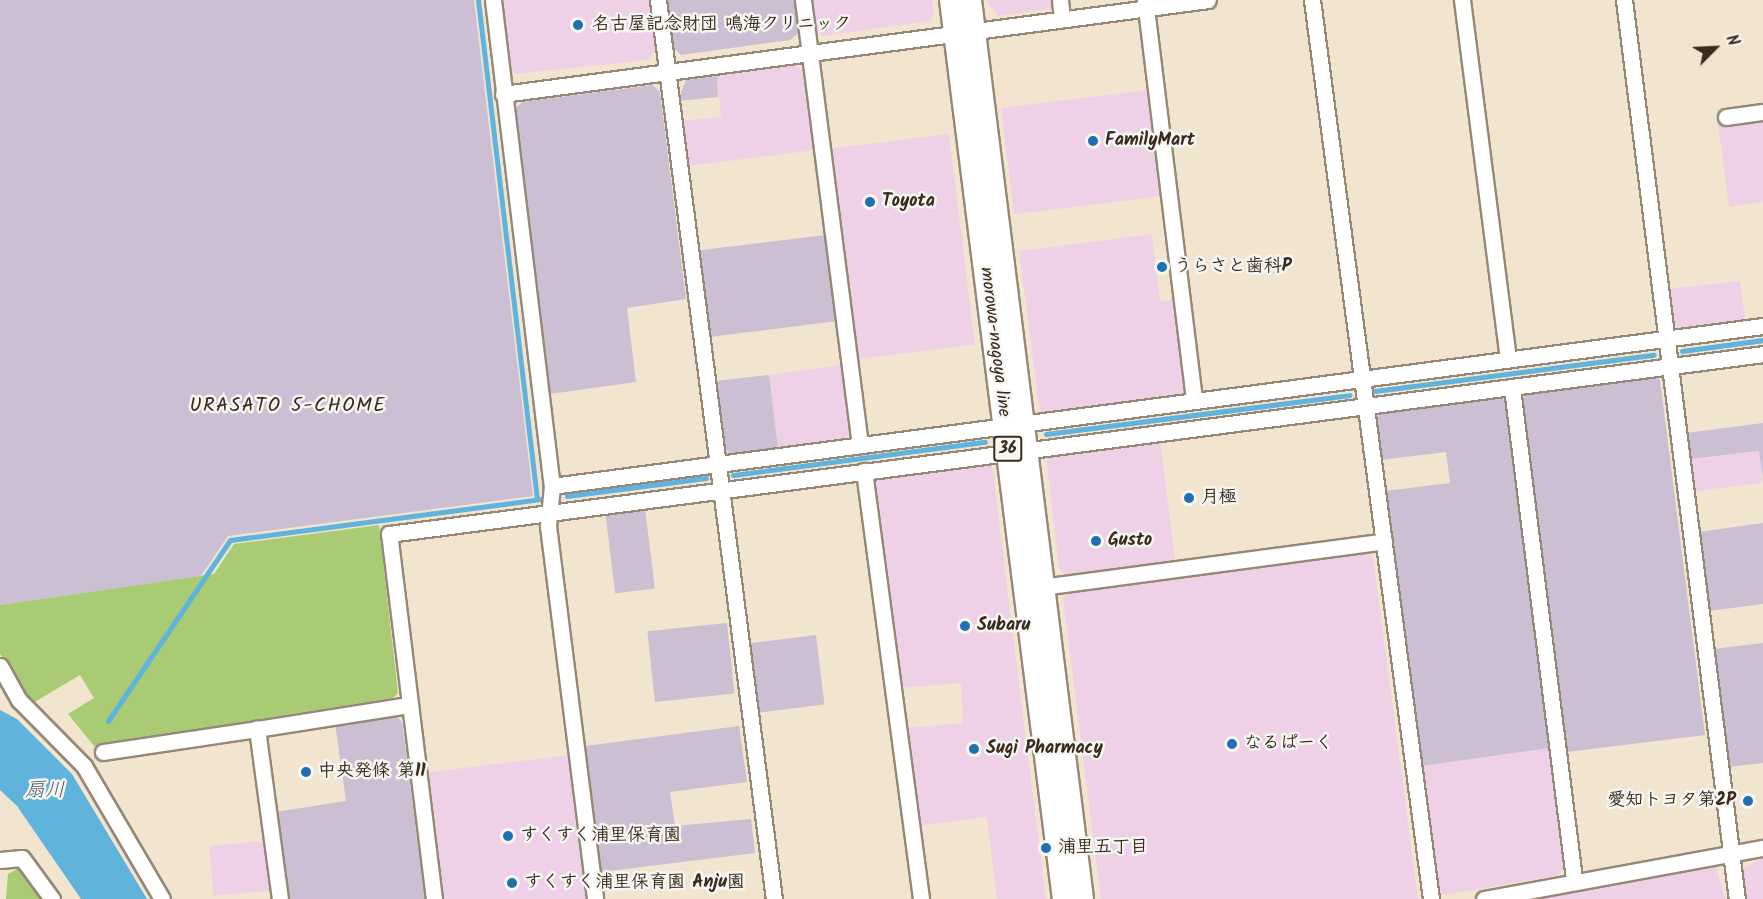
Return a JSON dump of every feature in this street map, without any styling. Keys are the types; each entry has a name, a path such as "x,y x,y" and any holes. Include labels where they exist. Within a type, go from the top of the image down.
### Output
{"main road":[{"name":"morowa-nagoya line","path":"951,0 965,33"},
{"name":"morowa-nagoya line","path":"970,0 965,33 1016,452 1083,899"},
{"name":"morowa-nagoya line","path":"1035,588 1064,899"}],"street":[{"path":"493,0 552,486 552,513 548,526 596,899"},
{"path":"658,0 716,464 774,899"},
{"path":"803,0 860,445"},
{"path":"1060,0 1062,19"},
{"path":"503,94 965,33 1145,4 1208,0"},
{"path":"1312,0 1359,379 1366,407 1431,899"},
{"path":"1462,0 1508,359"},
{"path":"1624,0 1737,899"},
{"path":"1145,4 1194,400"},
{"path":"1726,117 1763,112"},
{"path":"552,486 1763,326"},
{"path":"434,899 389,534 1763,354"},
{"path":"1512,388 1574,882"},
{"path":"864,471 921,899"},
{"path":"1035,588 1384,541"},
{"path":"0,666 19,700 84,766 131,841 162,899"},
{"path":"102,752 409,705"},
{"path":"257,729 280,899"},
{"path":"1484,899 1763,848"},
{"path":"0,860 22,858 52,899"}],"shaded area":[{"path":"0,0 474,0 533,496 228,536 201,576 0,605"},
{"name":"名古屋記念財団 鳴海クリニック","path":"500,0 649,0 655,51 648,60 515,74 509,69"},
{"path":"667,0 796,0 800,32 790,40 681,55 674,48"},
{"path":"812,0 932,0 934,15 929,21 823,36 816,30"},
{"path":"986,0 1054,0 1055,3 1050,9 998,16"},
{"path":"797,65 806,73 815,150 687,166 681,121 721,117 717,76"},
{"path":"717,76 718,97 678,101 686,80"},
{"path":"653,85 660,92 686,299 627,308 636,382 550,394 514,110 522,102"},
{"path":"1147,90 1160,196 1014,214 1001,108"},
{"path":"1763,118 1763,202 1729,207 1718,123"},
{"path":"949,134 975,344 857,359 831,149"},
{"path":"1152,234 1160,302 1173,300 1185,388 1180,395 1040,413 1019,251"},
{"path":"825,235 836,321 709,337 698,251"},
{"path":"1740,281 1745,321 1680,329 1673,324 1669,289"},
{"path":"841,365 851,432 846,439 778,448 769,375"},
{"path":"769,375 778,448 732,455 724,448 715,381"},
{"path":"1655,376 1660,380 1705,735 1567,752 1522,401 1528,392"},
{"path":"1498,397 1506,401 1550,748 1421,766 1385,491 1450,483 1446,452 1381,460 1376,418 1383,412"},
{"path":"1763,423 1763,479 1759,451 1690,459 1687,433"},
{"path":"1160,440 1175,561 1066,576 1059,569 1046,455"},
{"path":"1759,451 1763,483 1694,491 1691,459"},
{"path":"992,464 1046,899 997,899 987,817 916,826 904,728 963,723 961,683 899,688 873,484 879,477"},
{"path":"645,508 655,588 615,593 605,513"},
{"path":"1763,523 1763,604 1709,611 1699,532"},
{"name":"なるぱーく","path":"1364,552 1373,557 1418,899 1101,899 1063,599 1067,592"},
{"path":"727,623 734,694 655,702 647,631"},
{"path":"816,635 825,704 758,713 749,643"},
{"path":"1763,643 1763,763 1729,767 1713,649"},
{"path":"394,713 402,722 425,899 286,899 275,812 346,801 335,723"},
{"path":"739,726 747,782 670,792 675,826 751,819 755,853 601,872 585,746"},
{"path":"1550,748 1564,867 1558,875 1445,895 1437,888 1421,766"},
{"name":"すくすく浦里保育園","path":"570,755 588,899 445,899 429,772"},
{"path":"266,841 270,891 214,896 209,846"},
{"path":"1763,858 1763,899 1746,899 1742,869"},
{"path":"1716,866 1725,899 1541,899 1541,898"}],"green space":[{"path":"379,525 398,693 393,698 94,746 68,714 94,698 80,675 33,703 0,654 0,605 214,574 234,544"},
{"path":"20,867 46,899 6,899 8,874"}],"water":[{"name":"扇川","path":"0,710 17,719 72,774 147,899 81,899 17,806 0,790"}],"waterway":[{"path":"478,0 537,499"},
{"path":"1682,351 1763,340"},
{"path":"1375,391 1654,355"},
{"path":"1046,434 1350,395"},
{"path":"733,475 985,442"},
{"path":"567,496 706,478"},
{"path":"108,721 230,540 542,499"}],"place":[{"name":"名古屋記念財団 鳴海クリニック","path":"578,25"},
{"name":"FamilyMart","path":"1093,141"},
{"name":"Toyota","path":"870,202"},
{"name":"うらさと歯科P","path":"1162,267"},
{"name":"月極","path":"1189,498"},
{"name":"Gusto","path":"1096,541"},
{"name":"Subaru","path":"965,626"},
{"name":"なるぱーく","path":"1232,744"},
{"name":"Sugi Pharmacy","path":"974,749"},
{"name":"中央発條 第11","path":"306,772"},
{"name":"愛知トヨタ第2P","path":"1748,801"},
{"name":"すくすく浦里保育園","path":"508,836"},
{"name":"浦里五丁目","path":"1046,848"},
{"name":"すくすく浦里保育園 Anju園","path":"512,883"}],"district":[{"name":"URASATO 5-CHOME","path":"288,406"}]}
